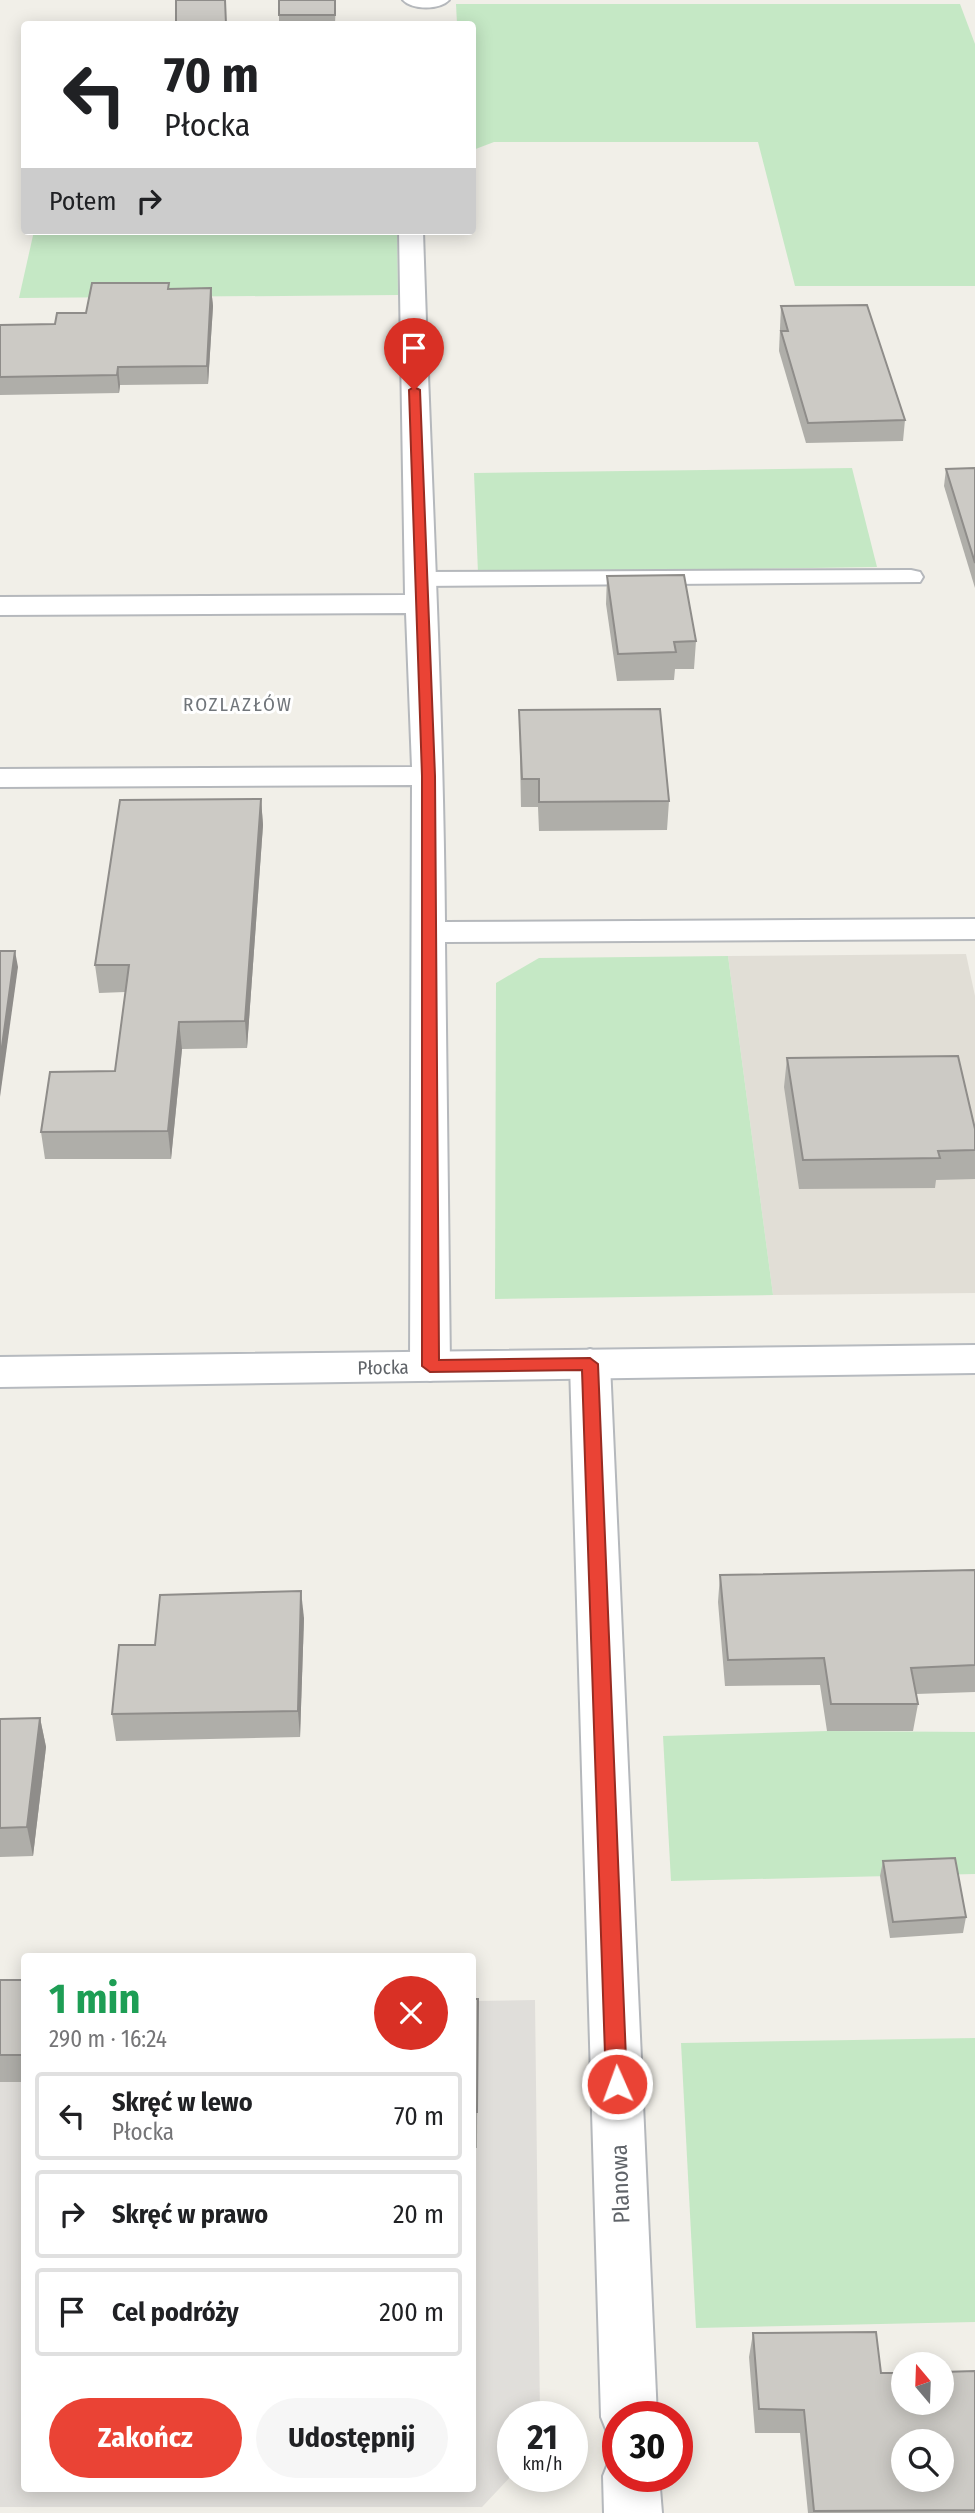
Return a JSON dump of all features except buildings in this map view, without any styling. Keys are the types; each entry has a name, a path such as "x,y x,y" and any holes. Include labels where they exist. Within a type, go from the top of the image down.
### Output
{"street":[{"path":"412,21 413,0 439,0"},
{"path":"411,235 420,592 429,776 430,1366"},
{"path":"0,606 420,592"},
{"path":"0,778 429,776"},
{"path":"429,932 975,929"},
{"name":"Płocka","path":"0,1372 975,1359"},
{"name":"Planowa","path":"590,1364 628,2401"},
{"path":"632,2492 633,2513"}],"lane":[{"path":"420,592 911,577"}],"shaded area":[{"path":"966,954 975,996 975,1293 773,1295 728,956"},
{"path":"535,2000 540,2401 497,2401 497,2491 482,2507 0,2507 0,2003 21,2003 21,2492 476,2492 476,2001"}],"green space":[{"path":"456,4 960,4 975,44 975,286 795,286 758,142 494,142 476,149 476,21 457,21"},
{"path":"33,235 397,235 398,295 19,298"},
{"path":"852,468 877,567 478,573 474,473"},
{"path":"728,956 773,1295 495,1299 496,983 539,958"},
{"path":"827,1731 975,1732 975,1874 671,1881 663,1736"},
{"path":"975,2038 975,2322 696,2328 681,2043"}],"district":[{"name":"ROZLAZŁÓW","path":"238,704"}],"route":[{"path":"414,390 420,604 429,776 430,1366 590,1364 617,2084"}]}
